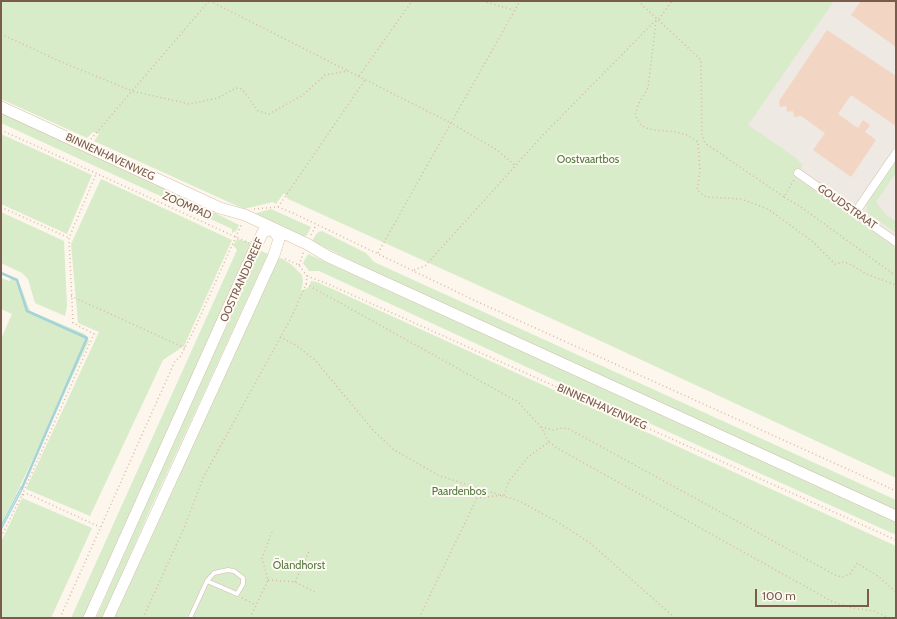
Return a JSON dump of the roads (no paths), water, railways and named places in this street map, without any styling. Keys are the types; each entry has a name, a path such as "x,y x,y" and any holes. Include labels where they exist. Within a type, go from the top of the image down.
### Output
{"main road":[{"name":"BINNENHAVENWEG","path":"1,107 268,230 307,244 329,258"},
{"name":"OOSTRANDDREEF","path":"89,618 256,246 268,230 279,239 271,262 108,618"},
{"name":"BINNENHAVENWEG","path":"279,239 329,258 896,516"}],"street":[{"path":"855,213 896,153"},
{"name":"GOUDSTRAAT","path":"798,173 896,242"}],"lane":[{"path":"190,618 207,581 214,574 228,570 234,571 243,578 237,594 207,581"}],"water":[{"path":"21,487 23,488 1,530 1,526"}],"waterway":[{"path":"1,273 17,280 27,311 87,338 22,488"}],"park label":[{"name":"Oostvaartbos","path":"588,160"},
{"name":"Paardenbos","path":"459,492"},
{"name":"Ölandhorst","path":"299,566"}]}
